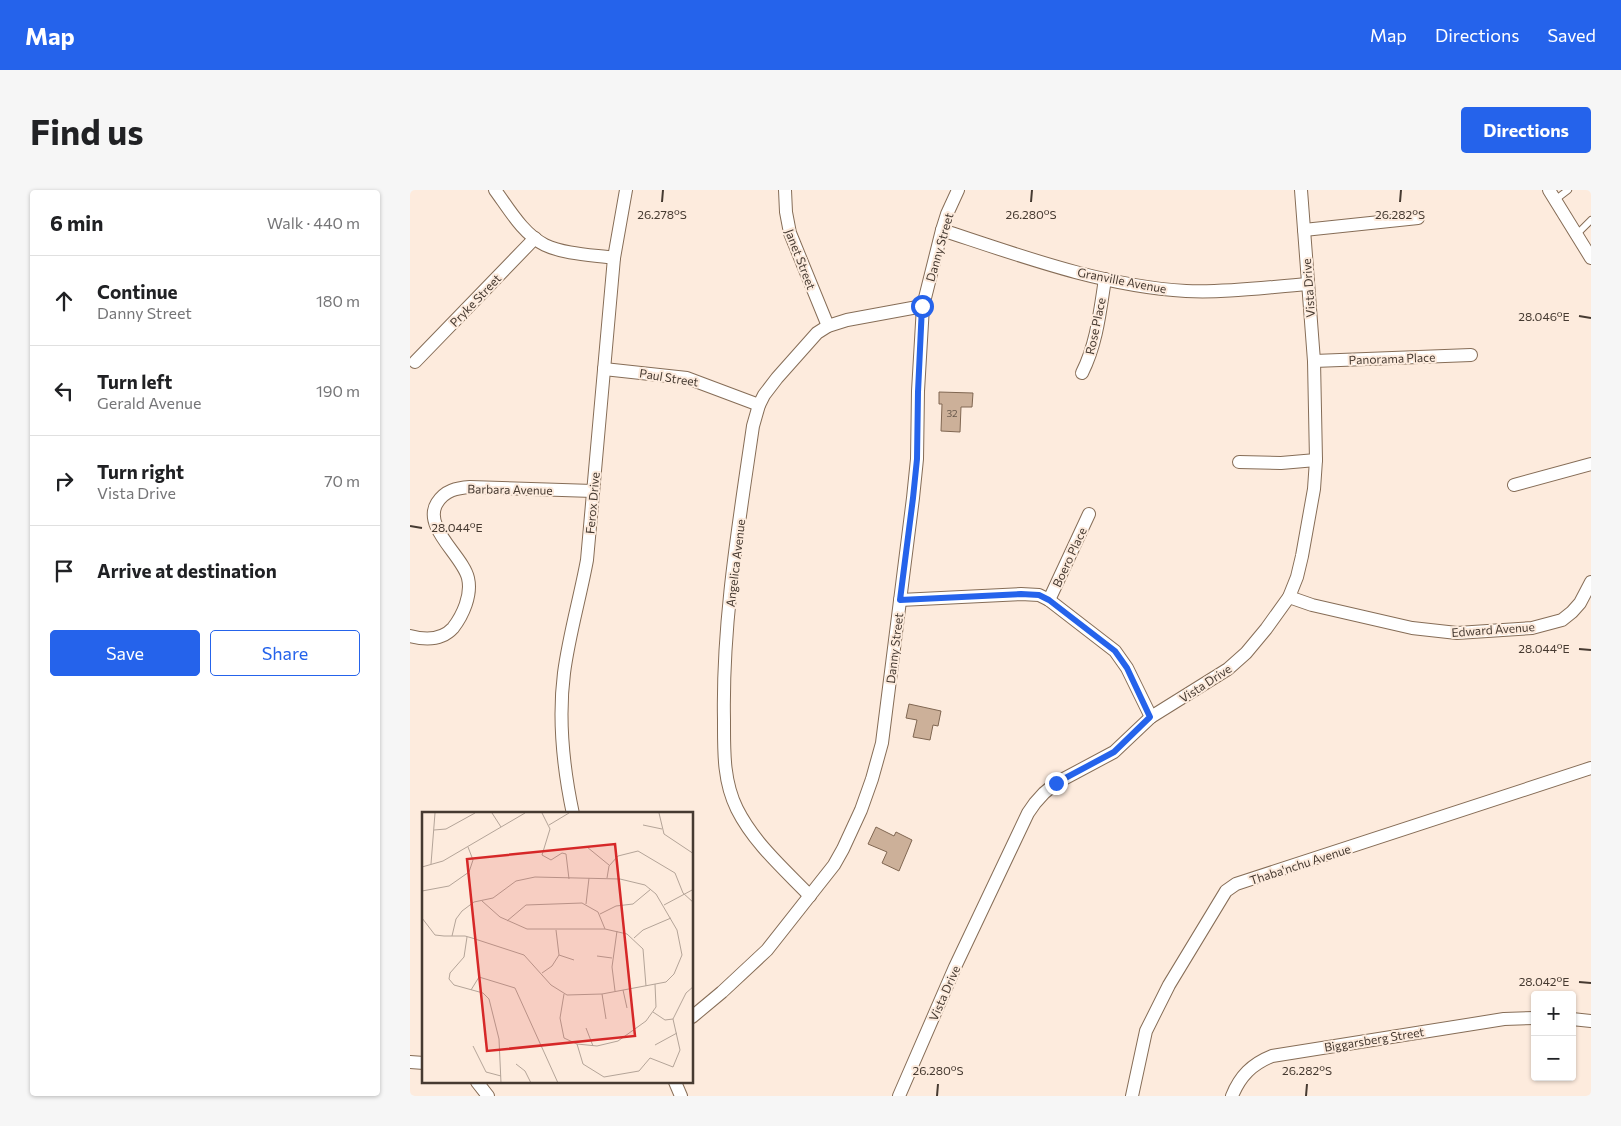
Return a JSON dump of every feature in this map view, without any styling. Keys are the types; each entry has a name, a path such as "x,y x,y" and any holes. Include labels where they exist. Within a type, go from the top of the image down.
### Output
{"street":[{"path":"495,190 524,228 545,245 614,258"},
{"name":"Ferox Drive","path":"574,812 563,760 562,694 569,646 586,560 614,258 626,190"},
{"name":"Janet Street","path":"785,190 786,212 790,233 828,326"},
{"name":"Danny Street","path":"694,1015 767,950 834,865 858,817 872,779 882,742 913,498 917,459 922,306 942,230 958,190"},
{"name":"Vista Drive","path":"899,1096 955,967 1028,813 1044,793 1056,783 1114,752 1150,717 1228,669 1246,653 1266,629 1289,597 1298,577 1314,489 1316,460 1314,361 1301,190"},
{"path":"1552,195 1591,258"},
{"path":"1304,230 1418,218"},
{"name":"Granville Avenue","path":"942,230 1028,259 1105,279 1158,288 1187,291 1221,291 1308,284"},
{"name":"Pryke Street","path":"415,362 535,238"},
{"name":"Rose Place","path":"1082,373 1091,353 1095,337 1105,279"},
{"name":"Angelica Avenue","path":"810,896 762,846 750,830 728,787 725,766 723,700 725,650 753,426 764,395 776,378 817,333 828,326 847,320 922,306"},
{"name":"Panorama Place","path":"1314,361 1471,355"},
{"name":"Paul Street","path":"604,369 687,378 759,405"},
{"path":"1239,462 1281,463 1316,460"},
{"path":"1514,485 1591,464"},
{"name":"Barbara Avenue","path":"410,636 422,640 435,638 448,632 459,620 466,605 469,580 466,569 445,542 435,518 434,509 444,494 454,489 470,487 593,491"},
{"name":"Boero Place","path":"1049,600 1089,514"},
{"name":"Edward Avenue","path":"1289,597 1412,628 1457,633 1532,628 1562,620 1580,603 1591,582"},
{"path":"900,600 1013,594 1039,595 1049,600 1115,651 1124,664 1150,717"},
{"name":"Thaba'nchu Avenue","path":"1132,1096 1146,1031 1169,985 1226,891 1236,884 1591,768"},
{"name":"Biggarsberg Street","path":"1232,1096 1246,1072 1259,1061 1272,1056 1504,1019 1531,1018"},
{"path":"1576,1019 1591,1021"},
{"path":"479,1084 488,1096"},
{"path":"676,1084 681,1096"}],"lane":[{"path":"1552,195 1568,190"},
{"path":"1576,235 1591,220"}],"building":[{"path":"939,392 973,393 972,407 961,407 960,432 941,431 942,404 939,404"},
{"path":"909,704 941,711 938,726 933,725 930,740 913,737 917,720 906,718"},
{"path":"876,827 894,836 896,832 912,840 899,871 882,863 887,852 868,844"}],"route":[{"path":"922,306 917,459 900,600 998,594 1039,595 1049,600 1115,651 1127,668 1150,717 1114,752 1056,783"}]}
